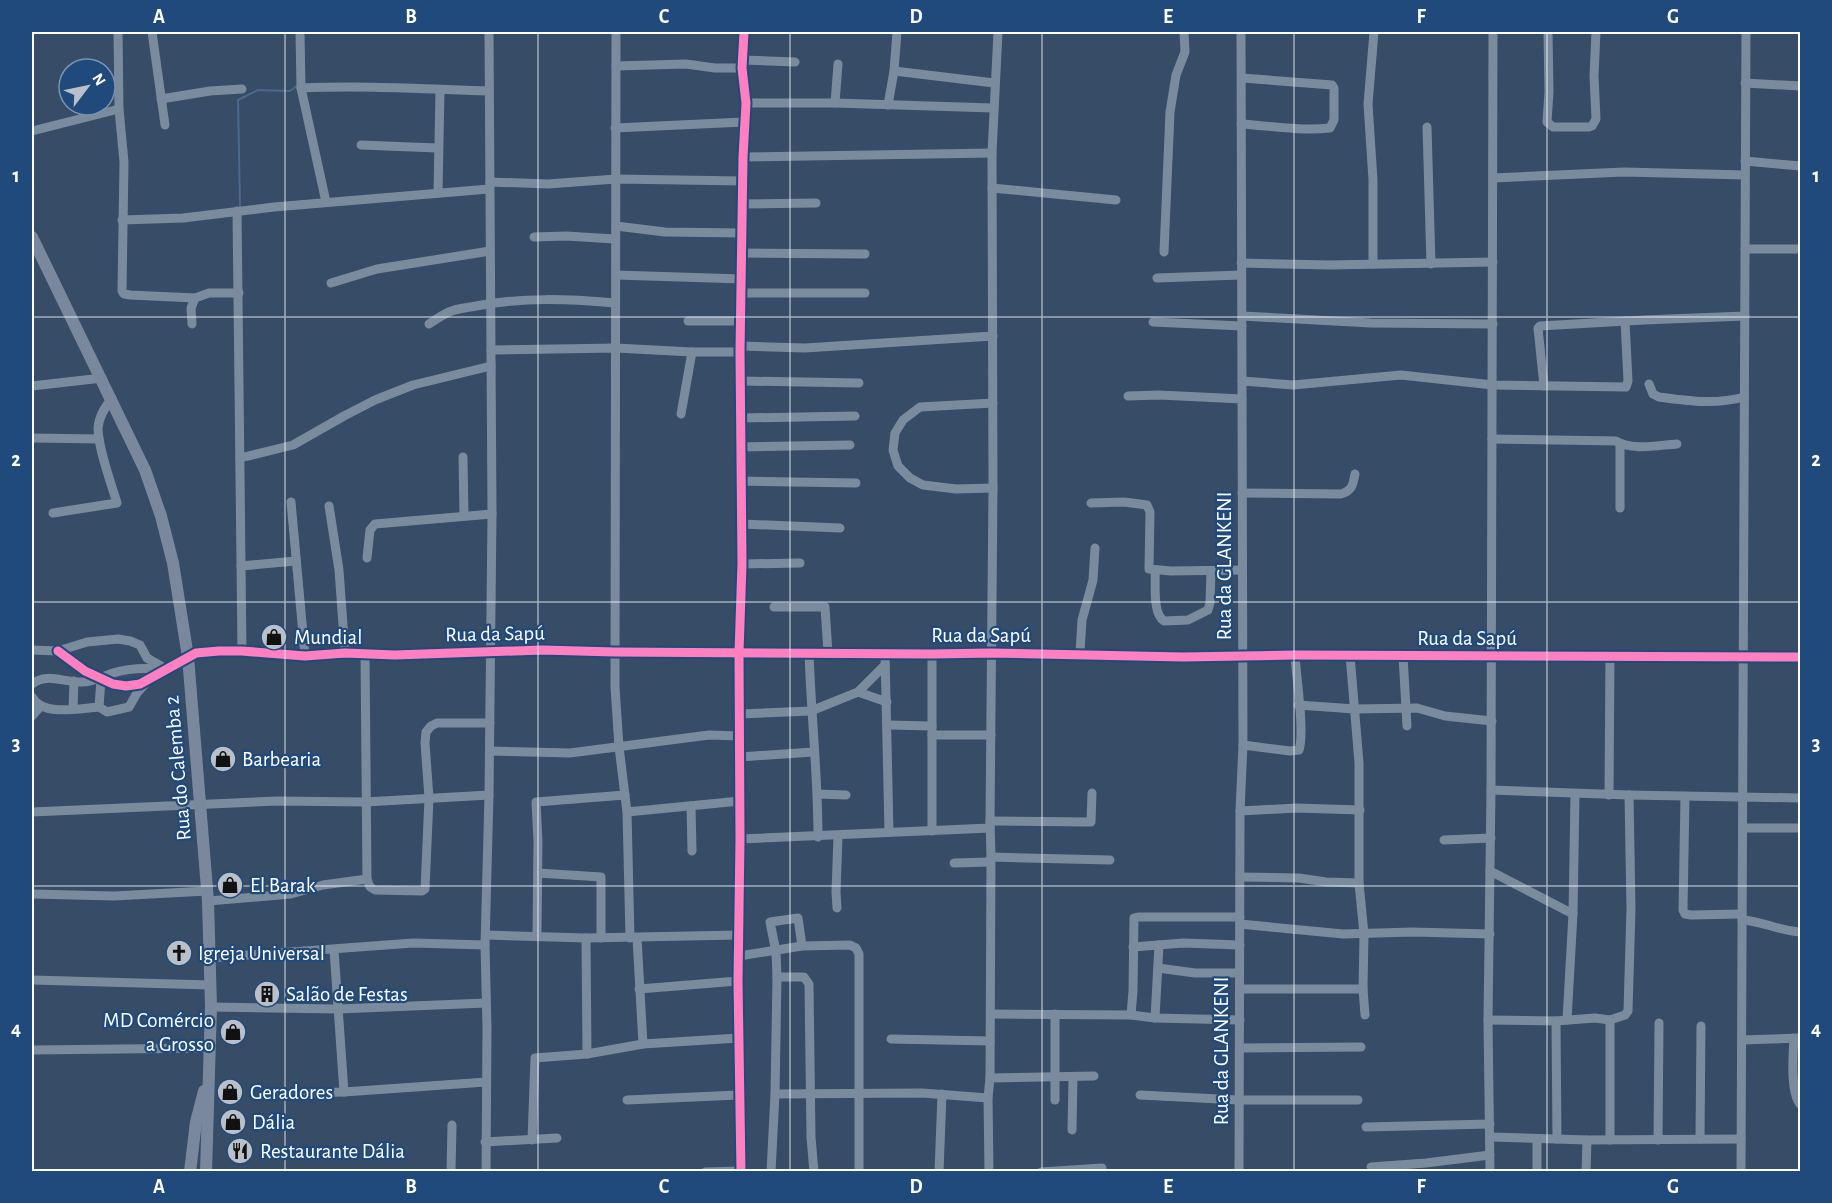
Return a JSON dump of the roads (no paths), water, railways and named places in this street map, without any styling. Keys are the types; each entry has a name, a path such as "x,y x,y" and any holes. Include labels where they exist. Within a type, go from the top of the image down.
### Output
{"main road":[{"name":"Rua do Calemba 2","path":"32,237 146,470 173,563 188,657 208,896 211,1007 206,1172"},
{"name":"Rua do Calemba 2","path":"190,1172 196,1122 208,1076"}],"street":[{"path":"118,32 119,109 124,162 122,291 124,294 195,298 209,293 239,293"},
{"path":"152,32 165,125"},
{"path":"300,32 301,88 327,202"},
{"path":"486,1172 485,940 490,751 492,514 489,32"},
{"path":"616,32 615,652 619,747 627,812 633,938 643,1044"},
{"path":"705,1172 741,1171 738,981 739,652 742,564 740,482 742,204 746,103 743,64 744,32"},
{"path":"888,105 897,32"},
{"path":"989,1172 993,488 992,153 998,32"},
{"path":"1164,252 1170,112 1176,75 1185,52 1184,32"},
{"name":"Rua da GLANKENI","path":"1239,1172 1242,745 1241,32"},
{"path":"1373,264 1373,180 1368,104 1374,32"},
{"path":"1490,1172 1488,1020 1492,721 1493,32"},
{"path":"1548,32 1547,122 1553,127 1589,127 1596,119 1594,76 1596,32"},
{"path":"1741,1172 1746,32"},
{"path":"616,66 686,64 715,68 743,64 795,62"},
{"path":"835,103 838,64"},
{"path":"894,70 994,83"},
{"path":"1241,124 1296,129 1330,128 1334,120 1334,88 1332,86 1242,78"},
{"path":"1745,83 1800,86"},
{"path":"301,88 353,86 489,91"},
{"path":"161,99 210,91 242,89"},
{"path":"438,193 437,148 440,90"},
{"path":"746,103 835,103 993,108"},
{"path":"32,131 119,109"},
{"path":"615,128 744,122"},
{"path":"1427,127 1431,264"},
{"path":"362,145 437,148"},
{"path":"743,157 992,153"},
{"path":"1745,161 1800,166"},
{"path":"1493,178 1645,172 1745,175"},
{"path":"122,220 183,218 327,202 438,193 489,185 616,179 743,181"},
{"path":"992,188 1116,200"},
{"path":"742,204 816,203"},
{"path":"237,211 242,651"},
{"path":"616,226 665,232 742,233"},
{"path":"534,237 615,239"},
{"path":"1745,249 1800,249"},
{"path":"331,283 377,269 490,251"},
{"path":"742,253 865,254"},
{"path":"1242,263 1284,266 1493,262"},
{"path":"616,275 742,279"},
{"path":"1157,278 1242,275"},
{"path":"742,293 865,293"},
{"path":"192,324 191,308 195,298"},
{"path":"429,324 460,308 491,303 532,299 567,299 615,303"},
{"path":"1544,386 1538,328 1540,326 1744,316"},
{"path":"688,321 741,321"},
{"path":"1242,381 1293,385 1401,375 1493,385 1626,387 1628,381 1625,321"},
{"path":"1153,322 1493,324"},
{"path":"491,350 616,348 692,352 805,348 993,336"},
{"path":"681,414 692,352"},
{"path":"240,458 293,445 364,405 412,385 491,366"},
{"path":"32,386 102,378"},
{"path":"741,381 859,383"},
{"path":"1649,384 1653,394 1659,397 1710,403 1744,397"},
{"path":"1128,396 1159,395 1242,399"},
{"path":"53,513 117,503 99,439 98,427 100,416 111,398"},
{"path":"993,403 920,407 903,420 895,433 893,450 898,466 910,478 923,485 956,489 993,488"},
{"path":"741,418 855,416"},
{"path":"32,438 99,439"},
{"path":"1492,439 1617,441 1620,444 1642,446 1677,444"},
{"path":"1620,444 1620,508"},
{"path":"741,447 850,446"},
{"path":"463,457 464,516"},
{"path":"1242,493 1341,494 1352,488 1355,474"},
{"path":"740,482 856,483"},
{"path":"291,502 305,656"},
{"path":"1091,503 1124,502 1148,505 1150,512 1147,567 1149,569 1242,570"},
{"path":"329,506 339,570 345,653"},
{"path":"367,558 370,530 375,524 492,514"},
{"path":"742,524 840,528"},
{"path":"1080,653 1082,620 1093,580 1095,548"},
{"path":"241,566 296,561"},
{"path":"742,564 800,563"},
{"path":"1155,570 1156,603 1159,617 1164,621 1188,620 1208,610 1210,570"},
{"path":"774,608 825,607 828,653"},
{"path":"32,650 58,651 80,643 130,640 140,645 148,668 129,708 107,712 99,707 51,709 41,706 32,697"},
{"name":"Rua da Sapú","path":"148,668 166,669 196,653 242,651 305,656 345,653 542,650 932,654 992,652 1183,657 1350,655 1800,657"},
{"path":"58,651 101,679 126,686 140,684 148,668"},
{"path":"809,652 813,752 818,794 818,837"},
{"path":"885,653 889,832"},
{"path":"364,654 367,879 370,887 375,890 422,891 425,889 429,798 426,732 437,723 490,723"},
{"path":"932,654 932,831"},
{"path":"1242,745 1297,752 1301,745 1295,655"},
{"path":"1350,655 1360,810 1359,883 1364,934 1365,1015"},
{"path":"1403,656 1407,726"},
{"path":"1609,795 1610,656"},
{"path":"740,714 811,711 858,692 885,665"},
{"path":"32,682 45,678 82,682 101,679 112,673 148,668 166,669"},
{"path":"99,707 101,679"},
{"path":"73,708 74,681"},
{"path":"858,692 887,702"},
{"path":"1298,705 1354,709 1406,707 1445,716 1492,721"},
{"path":"32,716 41,706"},
{"path":"888,725 991,735"},
{"path":"490,751 570,753 709,735 740,736"},
{"path":"740,758 813,752"},
{"path":"1491,790 1685,797 1800,798"},
{"path":"740,839 932,831 990,824 1090,822 1092,793"},
{"path":"818,794 846,795"},
{"path":"1567,1020 1573,914 1575,794"},
{"path":"32,813 277,801 365,802 489,795"},
{"path":"537,936 536,802 625,795"},
{"path":"1488,1020 1556,1021 1595,1018 1610,1020 1625,1016 1630,1003 1629,795"},
{"path":"1685,797 1683,910 1685,914 1742,917 1773,927 1800,932"},
{"path":"627,812 740,801"},
{"path":"692,806 692,851"},
{"path":"1240,811 1296,808 1360,810"},
{"path":"1743,828 1800,828"},
{"path":"837,909 838,836"},
{"path":"1444,840 1491,838"},
{"path":"954,863 991,860 1110,860"},
{"path":"1490,871 1573,914"},
{"path":"538,873 600,877 601,938"},
{"path":"1240,877 1299,878 1359,883"},
{"path":"32,894 208,896 291,894 333,883 367,879"},
{"path":"1131,1015 1134,918 1136,917 1240,921 1364,934 1413,932 1490,934"},
{"path":"771,1172 776,1094 777,977 776,952 769,925 772,921 798,918 802,946"},
{"path":"210,958 537,936 633,938 739,935"},
{"path":"586,938 586,1054"},
{"path":"1133,947 1182,944 1240,945"},
{"path":"739,956 776,952 802,946 850,945 860,954 859,1172"},
{"path":"1155,1018 1159,945"},
{"path":"334,950 344,1092"},
{"path":"1158,968 1195,973 1239,973"},
{"path":"777,977 804,977 809,984 814,1172"},
{"path":"32,980 210,984"},
{"path":"639,989 738,981"},
{"path":"1240,989 1363,989"},
{"path":"211,1007 338,1009 486,1003"},
{"path":"991,1014 1131,1015 1155,1018 1239,1020"},
{"path":"1055,1014 1055,1100"},
{"path":"1610,1020 1610,1140"},
{"path":"1556,1021 1557,1139"},
{"path":"1658,1140 1659,1023"},
{"path":"1701,1026 1701,1139"},
{"path":"532,1140 535,1058 586,1054 643,1044 739,1038"},
{"path":"1742,1040 1797,1038 1792,1056 1795,1095 1800,1104"},
{"path":"891,1039 990,1041"},
{"path":"1240,1048 1361,1047"},
{"path":"32,1050 210,1048"},
{"path":"990,1078 1094,1076"},
{"path":"1072,1130 1073,1077"},
{"path":"276,1094 344,1092 486,1082"},
{"path":"776,1094 942,1094 988,1098"},
{"path":"939,1172 942,1094"},
{"path":"627,1100 738,1095"},
{"path":"1140,1095 1239,1100 1358,1100"},
{"path":"1366,1127 1490,1124"},
{"path":"451,1172 452,1125"},
{"path":"1490,1137 1587,1140 1741,1139"},
{"path":"485,1142 556,1138"},
{"path":"1537,1139 1537,1172"},
{"path":"1586,1172 1587,1140"},
{"path":"1371,1167 1426,1164 1490,1155"},
{"path":"1041,1172 1102,1168"}],"waterway":[{"path":"240,207 238,100 258,90 290,91 298,85"}],"place":[{"name":"Mundial","path":"274,637"},
{"name":"Barbearia","path":"223,759"},
{"name":"El Barak","path":"230,885"},
{"name":"Igreja Universal","path":"179,953"},
{"name":"Salão de Festas","path":"267,994"},
{"name":"MD Comércio a Grosso","path":"233,1032"},
{"name":"Geradores","path":"230,1092"},
{"name":"Dália","path":"233,1122"},
{"name":"Restaurante Dália","path":"240,1151"}]}
